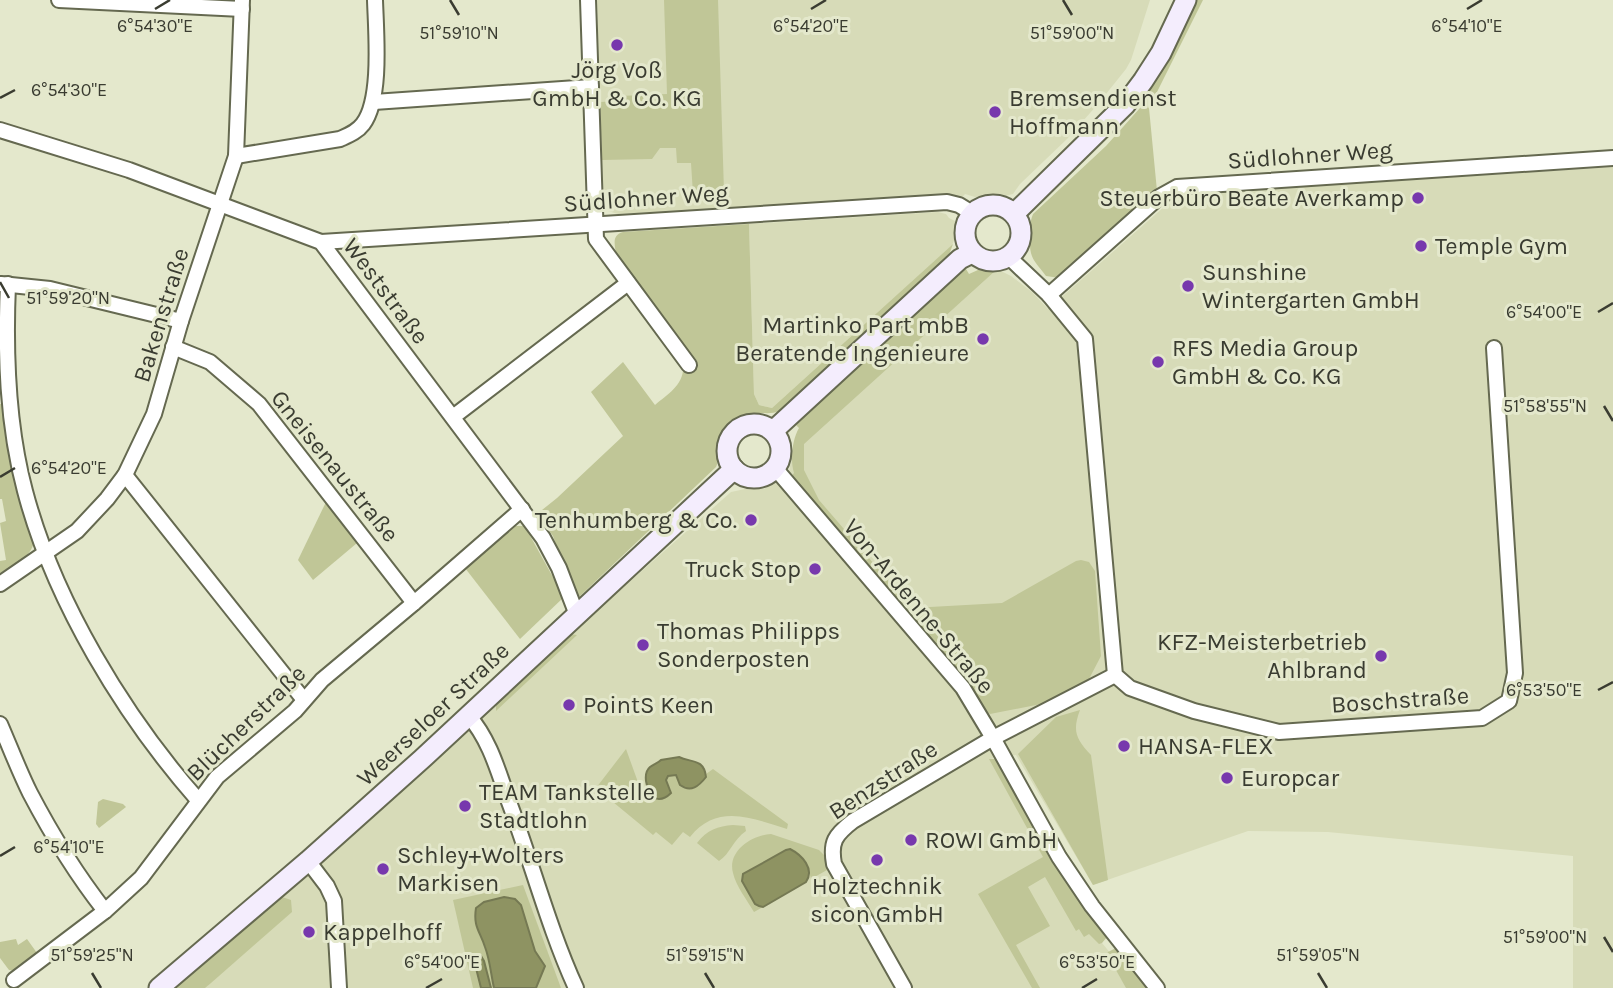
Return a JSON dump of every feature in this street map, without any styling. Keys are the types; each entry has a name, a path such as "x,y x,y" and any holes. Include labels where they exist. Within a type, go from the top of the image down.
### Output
{"street":[{"path":"59,0 242,5"},
{"path":"236,156 340,139 353,134 363,123 373,102 376,82 376,0"},
{"path":"588,0 596,239 689,365"},
{"path":"1014,214 1125,104 1161,52 1186,0"},
{"name":"Bakenstraße","path":"0,584 77,531 107,499 125,475 154,414 181,321 236,156 242,5"},
{"path":"373,102 591,87"},
{"name":"Weststraße","path":"0,130 129,170 321,242 543,538 559,568 577,615"},
{"name":"Südlohner Weg","path":"1049,295 1159,197 1177,187 1613,158"},
{"name":"Südlohner Weg","path":"321,242 947,202 972,213"},
{"path":"988,205 998,205 1014,214 1019,221 1021,239 1012,255 991,262 972,253 966,244 964,233 966,222 972,213 988,205"},
{"path":"773,432 960,259 972,253"},
{"path":"993,738 1115,675 1085,339 1049,295 1014,262 1012,255"},
{"path":"453,417 628,283"},
{"path":"181,321 50,289 4,284 12,419 25,491 45,553 78,625 119,694 170,768 198,800"},
{"name":"Gneisenaustraße","path":"173,347 210,362 259,404 414,603"},
{"name":"Boschstraße","path":"1115,675 1130,688 1183,707 1279,732 1482,718 1509,701 1515,673 1494,348"},
{"path":"750,424 758,424 773,432 781,446 781,454 775,468 759,478 741,475 734,469 729,462 727,446 735,431 750,424"},
{"name":"Von-Ardenne-Straße","path":"775,468 963,688 1059,857 1092,906 1157,988"},
{"name":"Weerseloer Straße","path":"159,988 308,861 734,469"},
{"path":"125,475 304,700"},
{"name":"Blücherstraße","path":"14,980 105,911 141,878 217,777 295,711 322,680 522,509"},
{"path":"468,715 488,743 576,988"},
{"path":"0,724 30,792 60,846 80,879 105,911"},
{"name":"Benzstraße","path":"904,988 834,864 834,840 842,829 853,821 993,738"},
{"path":"308,861 327,886 334,901 339,988"}],"shaded area":[{"path":"597,0 1150,0 1126,69 1067,139 1013,194 975,197 965,194 961,199 618,214 608,211 603,201"},
{"path":"664,0 718,0 724,192 693,194 691,163 677,163 676,148 660,148 652,159 602,160 600,102 620,101 620,96 667,94"},
{"path":"1195,0 1203,0 1149,108 1157,191 1060,278 1046,276 1031,254 1030,227 1033,214 1106,146 1140,108"},
{"path":"1613,167 1613,988 1573,988 1573,856 1328,832 1248,831 1093,885 1016,755 990,759 1093,932 1139,988 168,988 731,492 750,488 764,489 789,472 793,448 805,442 994,272 1001,271 1011,276 1048,309 1165,206 1193,194"},
{"path":"938,212 955,221 956,236 952,245 772,408 759,405 754,394 749,224"},
{"path":"749,224 754,394 759,405 772,408 953,244 949,255 941,264 780,411 746,415 730,424 720,439 716,467 579,597 571,590 553,536 537,514 623,436 591,392 623,362 655,405 675,388 683,372 683,365 616,257 616,236 623,232"},
{"path":"966,269 969,274 978,270 994,272 804,444 804,470 819,500 905,600 894,600 791,477 794,473 793,444 799,428 796,425 808,410 944,285"},
{"path":"0,404 4,404 34,541 26,556 0,573 0,561 6,560 0,523 6,521 0,499"},
{"path":"326,502 357,543 313,580 298,560"},
{"path":"515,526 524,526 564,597 520,639 465,568"},
{"path":"1081,560 1089,562 1095,571 1101,656 1089,679 1046,703 990,714 984,710 917,624 918,615 930,607 1002,603"},
{"path":"570,634 577,635 496,711 496,699"},
{"path":"1080,710 1076,729 1079,739 1091,755 1108,880 1093,885 1018,754 1056,717"},
{"path":"626,749 643,796 647,788 648,792 671,790 666,780 668,776 676,775 680,785 688,789 713,769 788,824 787,829 748,818 723,817 700,826 690,837 683,832 672,845 656,832 653,835 596,788"},
{"path":"679,757 700,764 706,777 698,786 688,788 680,785 676,775 668,776 666,780 671,793 662,798 652,797 646,782 650,767 661,760"},
{"path":"989,759 998,759 1066,880 1084,909 1107,937 1099,944 1089,934 1084,937 1079,929 1076,931 1045,877 1028,887 1050,926 1016,945 1040,988 1032,988 978,894 1043,857"},
{"path":"103,799 126,807 99,828 96,824 98,802"},
{"path":"733,825 745,826 746,831 719,861 697,843 713,830"},
{"path":"771,834 819,850 824,855 827,870 811,879 804,862 790,849 743,874 759,906 763,907 754,912 737,883 732,865 737,851 749,841"},
{"path":"790,849 799,855 808,867 806,882 763,907 755,904 742,881 743,874"},
{"path":"523,885 561,988 473,988 453,900"},
{"path":"282,897 291,900 292,912 205,988 172,988 237,932"},
{"path":"504,897 515,899 521,905 535,951 545,966 536,988 494,988 487,952 475,914 476,908 484,902"},
{"path":"16,939 18,945 27,939 37,953 15,971 9,970 0,958 0,942"},
{"path":"1116,948 1148,988 1126,988 1107,954"},
{"path":"481,956 491,988 481,988 474,960"}],"place":[{"name":"Jörg Voß GmbH & Co. KG","path":"617,45"},
{"name":"Bremsendienst Hoffmann","path":"995,112"},
{"name":"Steuerbüro Beate Averkamp","path":"1418,198"},
{"name":"Temple Gym","path":"1421,246"},
{"name":"Sunshine Wintergarten GmbH","path":"1188,286"},
{"name":"Martinko Part mbB Beratende Ingenieure","path":"983,339"},
{"name":"RFS Media Group GmbH & Co. KG","path":"1158,362"},
{"name":"Tenhumberg & Co.","path":"751,520"},
{"name":"Truck Stop","path":"815,569"},
{"name":"Thomas Philipps Sonderposten","path":"643,645"},
{"name":"KFZ-Meisterbetrieb Ahlbrand","path":"1381,656"},
{"name":"PointS Keen","path":"569,705"},
{"name":"HANSA-FLEX","path":"1124,746"},
{"name":"Europcar","path":"1227,778"},
{"name":"TEAM Tankstelle Stadtlohn","path":"465,806"},
{"name":"ROWI GmbH","path":"911,840"},
{"name":"Holztechnik sicon GmbH","path":"877,860"},
{"name":"Schley+Wolters Markisen","path":"383,869"},
{"name":"Kappelhoff","path":"309,932"}]}
